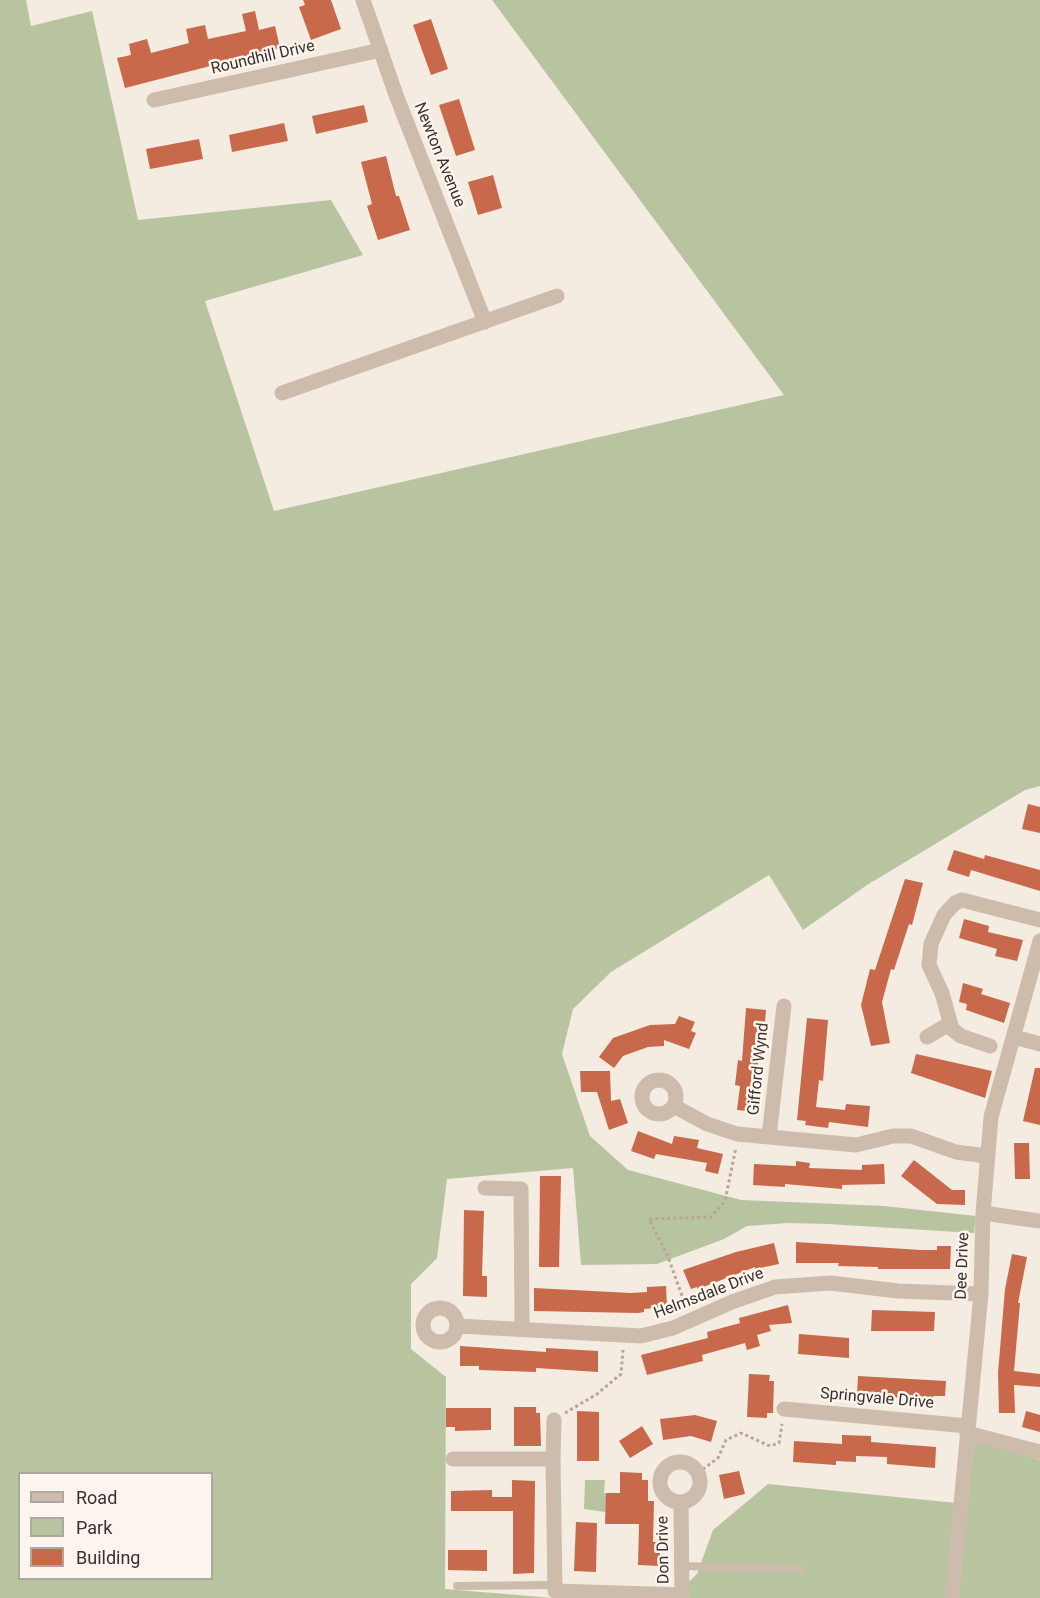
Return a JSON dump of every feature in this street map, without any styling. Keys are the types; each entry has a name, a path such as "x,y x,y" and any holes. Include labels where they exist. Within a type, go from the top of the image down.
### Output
{"street":[{"name":"Newton Avenue","path":"363,0 485,321"},
{"name":"Roundhill Drive","path":"154,100 381,50"},
{"path":"282,393 557,296"},
{"path":"990,1046 961,1036 949,1024 942,993 932,974 929,954 938,928 949,908 962,900 1040,920"},
{"name":"Dee Drive","path":"952,1598 981,1294 983,1213 992,1117 1040,941"},
{"name":"Gifford Wynd","path":"770,1136 784,1006"},
{"path":"927,1037 949,1024"},
{"path":"1014,1037 1040,1044"},
{"name":"Gifford Wynd","path":"674,1106 707,1124 737,1134 856,1144 893,1136 911,1136 956,1152 987,1156"},
{"path":"485,1188 522,1189 522,1328"},
{"path":"983,1213 1040,1221"},
{"name":"Helmsdale Drive","path":"458,1326 622,1335 658,1334 755,1293 801,1284 830,1283 898,1291 981,1294"},
{"name":"Springvale Drive","path":"784,1409 968,1430 1040,1452"},
{"path":"554,1420 555,1591 682,1596"},
{"path":"453,1459 553,1459"},
{"name":"Don Drive","path":"680,1461 691,1465 698,1473 700,1483 693,1497 681,1502 667,1498 660,1487 660,1476 666,1467 680,1461"},
{"name":"Don Drive","path":"681,1502 682,1596"}],"lane":[{"path":"682,1566 800,1569"},
{"path":"457,1586 555,1585"}],"path":[{"path":"691,1321 667,1254 649,1220 711,1217 725,1201 736,1151"},
{"path":"554,1420 597,1394 621,1374 622,1335"},
{"path":"698,1473 718,1458 726,1440 741,1433 770,1446 779,1443 784,1409"}],"green space":[{"path":"0,0 26,0 31,26 92,11 138,220 331,200 363,255 205,301 274,511 784,395 492,0 1040,0 1040,786 1025,790 867,885 803,930 769,875 611,972 573,1009 562,1054 590,1136 628,1170 741,1200 884,1206 976,1216 974,1233 828,1224 788,1223 747,1226 724,1239 657,1264 581,1265 573,1168 447,1179 437,1258 411,1284 411,1349 446,1377 445,1589 553,1598 0,1598"},
{"path":"975,1439 1040,1460 1040,1598 672,1598 697,1574 713,1530 768,1484 966,1504"},
{"path":"585,1480 605,1480 604,1493 619,1494 619,1514 584,1509"}],"building":[{"path":"303,0 331,0 341,29 311,40 299,7 305,5"},
{"path":"255,11 259,30 275,26 280,48 125,88 117,58 131,55 129,44 147,39 151,53 189,43 186,29 205,25 208,39 246,31 242,14"},
{"path":"431,19 448,69 431,75 413,25"},
{"path":"459,99 475,150 456,156 439,105"},
{"path":"364,105 368,122 316,134 312,116"},
{"path":"284,123 288,141 232,152 229,135"},
{"path":"199,139 203,159 150,169 146,149"},
{"path":"386,156 396,196 399,196 410,230 378,240 367,206 372,204 361,162"},
{"path":"493,175 502,208 478,215 468,182"},
{"path":"1028,804 1040,807 1040,833 1022,829"},
{"path":"954,850 984,859 985,855 1040,870 1040,891 971,870 969,877 947,870"},
{"path":"905,879 923,883 912,925 909,924 894,970 891,969 882,1002 890,1043 871,1046 861,1005 870,969 875,970"},
{"path":"964,919 989,926 988,932 1023,940 1017,961 995,956 997,949 959,938"},
{"path":"963,983 983,989 981,994 1010,1003 1004,1023 966,1010 967,1004 959,1002"},
{"path":"746,1008 766,1010 764,1033 756,1032 754,1062 758,1062 755,1099 759,1099 757,1112 737,1110 740,1086 735,1085 738,1060 742,1061"},
{"path":"679,1016 695,1022 691,1031 696,1033 689,1049 664,1040 664,1046 648,1047 623,1056 614,1068 599,1057 613,1038 650,1025 675,1024"},
{"path":"807,1018 828,1020 823,1081 819,1080 816,1107 845,1110 846,1104 870,1106 868,1127 829,1122 828,1128 805,1125 806,1121 797,1120"},
{"path":"916,1054 992,1071 985,1098 911,1073"},
{"path":"1035,1068 1040,1068 1040,1125 1023,1121"},
{"path":"580,1071 610,1071 611,1101 620,1099 628,1123 609,1130 597,1092 581,1092"},
{"path":"638,1131 672,1144 674,1136 699,1140 697,1148 723,1154 718,1174 705,1171 707,1163 656,1154 654,1159 631,1151"},
{"path":"1014,1143 1029,1143 1030,1179 1015,1179"},
{"path":"914,1160 952,1190 965,1190 965,1205 937,1204 901,1176"},
{"path":"796,1161 810,1163 809,1168 862,1170 862,1165 884,1164 885,1184 842,1185 842,1189 785,1184 785,1187 753,1185 754,1164 796,1166"},
{"path":"540,1176 561,1176 559,1267 539,1267"},
{"path":"464,1210 484,1211 482,1276 487,1276 487,1297 463,1296"},
{"path":"796,1242 921,1250 937,1250 937,1246 951,1246 950,1269 878,1269 878,1267 838,1266 839,1263 796,1263"},
{"path":"774,1243 779,1264 755,1269 755,1267 698,1289 697,1287 691,1289 683,1270 736,1252"},
{"path":"1012,1254 1027,1257 1018,1303 1020,1303 1014,1371 1040,1374 1040,1387 1014,1385 1015,1413 999,1413 998,1373 1005,1289"},
{"path":"666,1286 667,1307 644,1309 644,1312 534,1311 534,1288 631,1293 647,1292 647,1287"},
{"path":"788,1305 792,1323 769,1325 771,1331 757,1335 760,1346 747,1350 745,1343 702,1355 703,1361 647,1375 641,1355 708,1338 707,1332 740,1323 739,1318"},
{"path":"872,1310 935,1312 934,1331 871,1331"},
{"path":"799,1334 849,1338 849,1358 798,1354"},
{"path":"460,1346 546,1352 546,1348 598,1351 598,1372 536,1368 536,1372 479,1370 479,1366 460,1366"},
{"path":"749,1374 770,1375 769,1381 774,1381 773,1413 767,1413 767,1418 747,1417"},
{"path":"858,1376 946,1381 945,1396 933,1396 933,1400 857,1395"},
{"path":"514,1407 536,1407 536,1413 540,1413 541,1446 514,1446"},
{"path":"446,1408 491,1408 491,1430 455,1431 455,1427 446,1427"},
{"path":"577,1411 599,1412 599,1461 577,1461"},
{"path":"1026,1411 1040,1415 1040,1432 1022,1427"},
{"path":"695,1415 717,1421 711,1442 691,1436 663,1440 660,1419"},
{"path":"642,1426 653,1444 630,1458 619,1441"},
{"path":"842,1435 871,1436 871,1442 936,1447 935,1468 887,1464 887,1457 856,1456 856,1462 836,1461 836,1465 793,1462 794,1441 842,1444"},
{"path":"739,1471 745,1494 724,1499 719,1475"},
{"path":"620,1472 642,1473 642,1480 648,1480 648,1501 654,1501 653,1542 660,1542 660,1566 638,1565 639,1524 605,1524 606,1493 620,1493"},
{"path":"512,1480 535,1481 534,1573 513,1574 513,1511 451,1511 451,1491 492,1490 492,1497 512,1497"},
{"path":"576,1522 597,1523 596,1572 574,1571"},
{"path":"448,1550 487,1550 487,1571 448,1570"}]}
